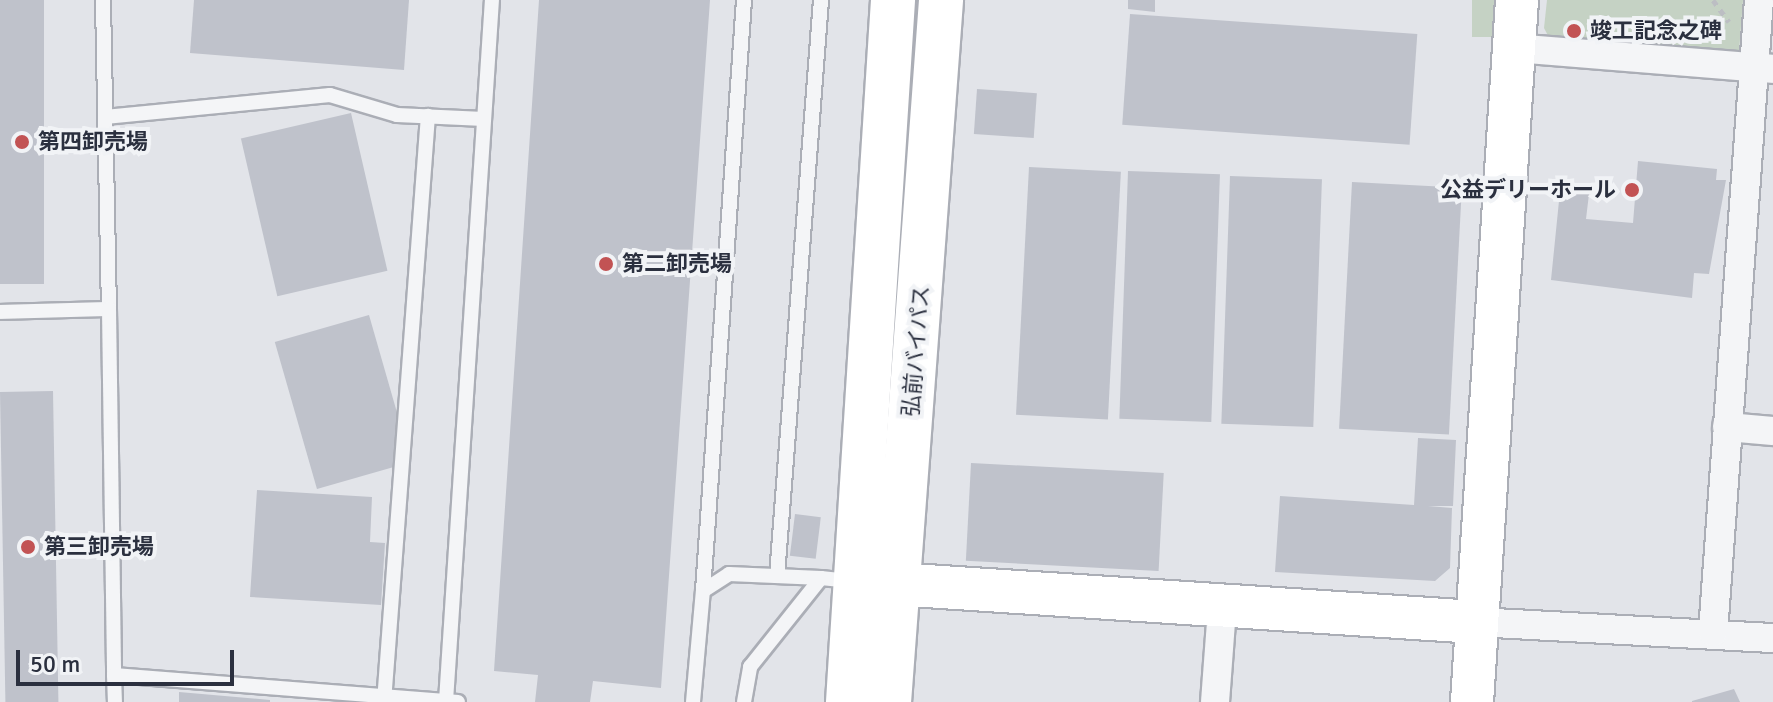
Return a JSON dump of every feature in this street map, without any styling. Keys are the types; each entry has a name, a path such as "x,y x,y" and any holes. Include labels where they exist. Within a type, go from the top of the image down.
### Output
{"highway":[{"name":"弘前バイパス","path":"848,702 893,0"},
{"name":"弘前バイパス","path":"889,702 858,581 941,0"}],"street":[{"path":"1472,702 1517,0"},
{"path":"1713,632 1727,427 1763,68 1759,0"},
{"path":"1514,48 1763,68"},
{"path":"1727,427 1773,431"},
{"path":"858,581 1222,608 1713,632 1773,638"},
{"path":"1215,702 1222,608"}],"lane":[{"path":"103,0 115,702"},
{"path":"446,701 492,0"},
{"path":"693,702 744,0"},
{"path":"777,576 821,0"},
{"path":"105,117 330,95 428,116 484,119"},
{"path":"384,699 428,116"},
{"path":"0,312 109,309"},
{"path":"703,591 729,574 858,581"},
{"path":"744,702 750,667 858,581"},
{"path":"114,675 384,699 458,702"}],"green space":[{"path":"1472,0 1495,0 1495,37 1472,37"},
{"path":"1547,0 1743,0 1739,52 1553,45 1544,28"}],"building":[{"name":"第四卸売場","path":"0,0 44,0 44,284 0,284"},
{"path":"194,0 409,0 404,70 190,53"},
{"name":"第二卸売場","path":"539,0 710,0 661,688 593,681 590,702 535,702 538,675 494,671"},
{"path":"1128,0 1155,0 1155,12 1128,9"},
{"path":"1130,14 1417,34 1410,145 1122,125"},
{"path":"977,89 1037,93 1034,138 974,134"},
{"path":"351,113 387,271 277,296 241,138"},
{"path":"1638,161 1717,169 1716,180 1726,180 1709,274 1694,273 1692,298 1551,280 1560,191 1589,194 1586,219 1633,223"},
{"path":"1029,167 1121,172 1108,419 1016,415"},
{"path":"1128,171 1220,174 1211,422 1119,419"},
{"path":"1230,176 1322,179 1313,427 1221,424"},
{"path":"1352,182 1462,188 1449,434 1339,429"},
{"path":"369,315 411,462 317,489 275,342"},
{"name":"第三卸売場","path":"53,391 58,702 5,702 0,392"},
{"path":"1418,438 1456,440 1453,506 1428,506 1452,508 1450,568 1435,581 1275,572 1280,496 1414,505"},
{"path":"971,463 1164,473 1159,571 966,561"},
{"path":"257,490 372,497 370,542 385,543 381,605 250,597"},
{"path":"795,514 821,517 816,559 790,556"},
{"path":"1734,689 1740,702 1692,702 1692,701"},
{"path":"179,692 270,700 270,702 179,702"}],"place":[{"name":"竣工記念之碑","path":"1574,31"},
{"name":"第四卸売場","path":"22,142"},
{"name":"公益デリーホール","path":"1632,190"},
{"name":"第二卸売場","path":"606,264"},
{"name":"第三卸売場","path":"28,547"}]}
